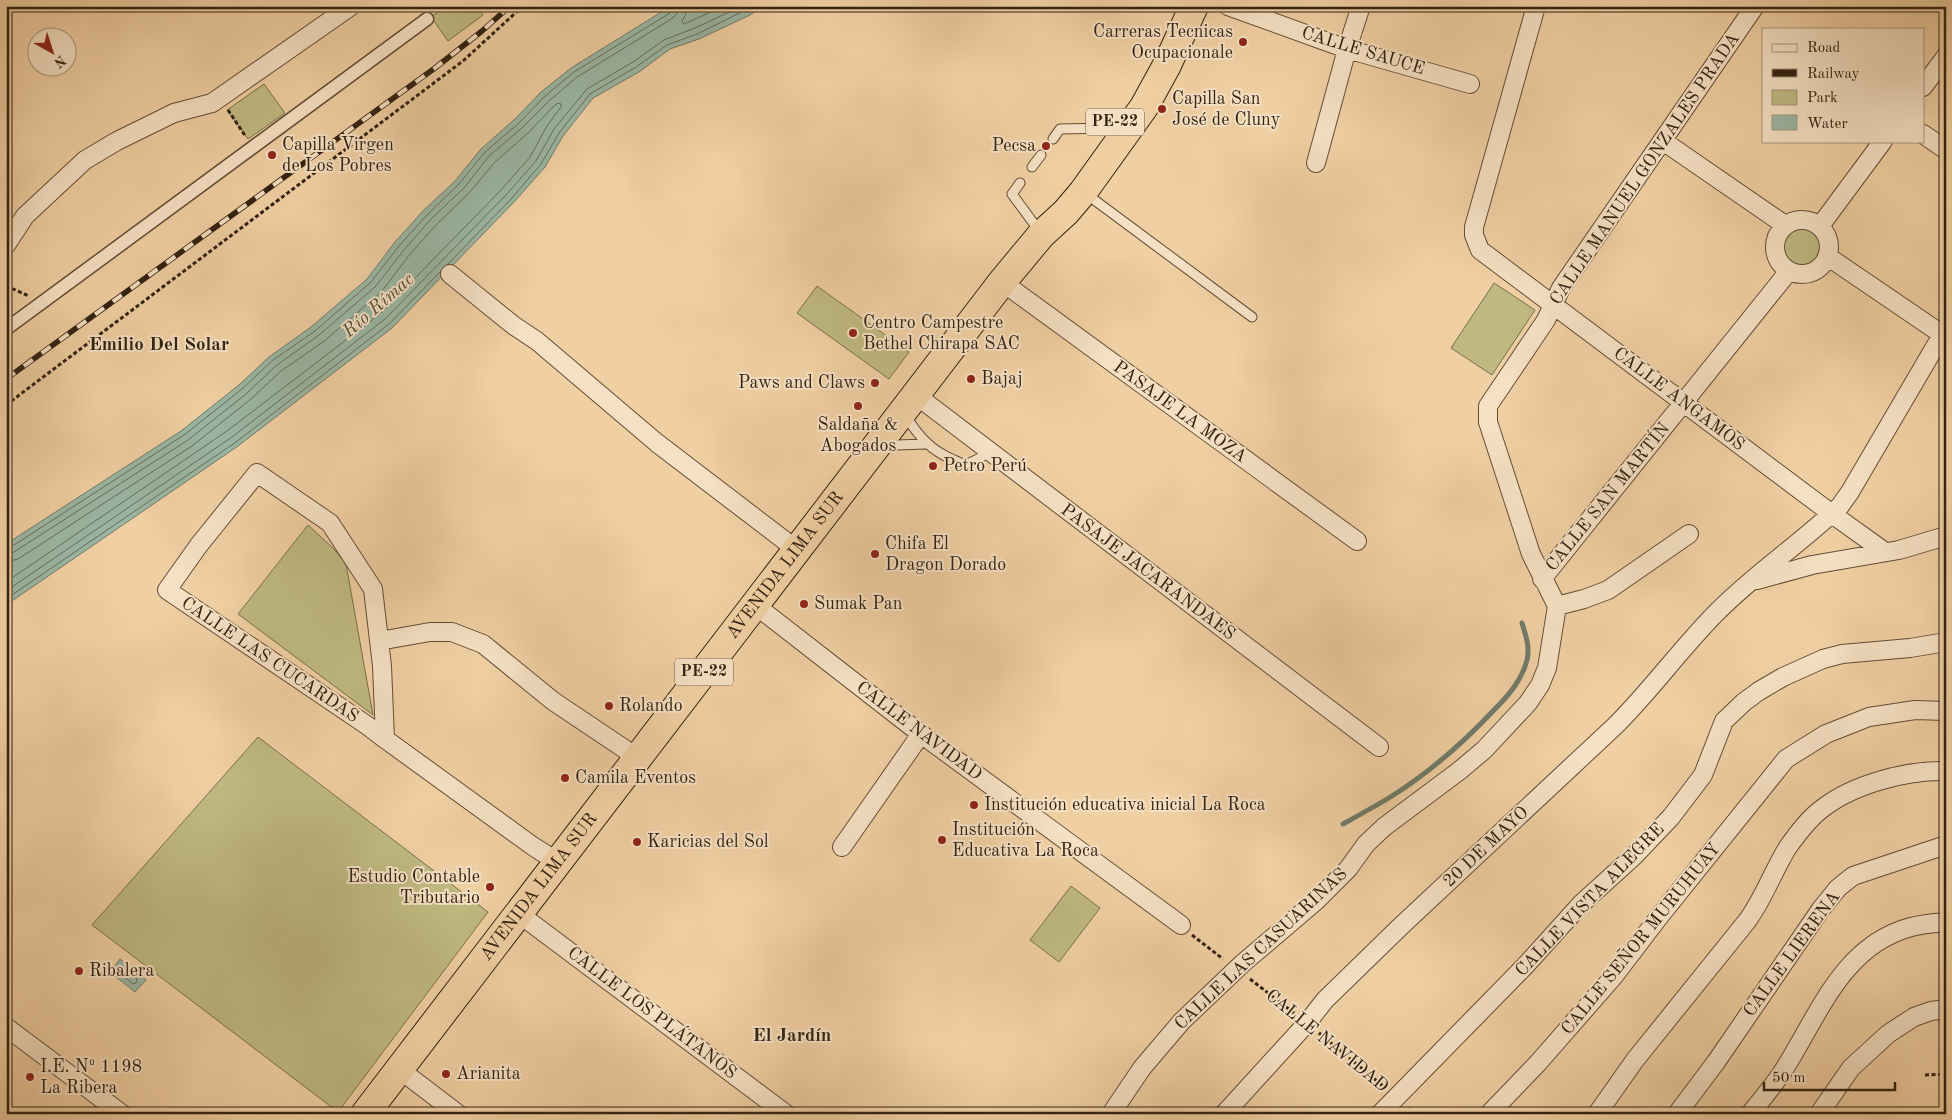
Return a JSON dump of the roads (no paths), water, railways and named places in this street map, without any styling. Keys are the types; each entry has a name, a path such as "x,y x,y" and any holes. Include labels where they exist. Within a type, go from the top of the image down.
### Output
{"highway":[{"name":"AVENIDA LIMA SUR","path":"1042,233 1053,208 1068,184 1111,128 1143,76 1176,6"},
{"name":"AVENIDA LIMA SUR","path":"365,1114 1002,282 1042,233 1066,212 1083,192 1144,107 1167,65 1194,6"}],"street":[{"path":"6,245 25,216 85,160 117,140 174,113 216,100 351,6"},
{"name":"CALLE SAUCE","path":"1228,6 1347,49 1470,84"},
{"path":"1316,163 1347,49 1361,6"},
{"name":"CALLE ANGAMOS","path":"1536,6 1474,226 1476,243 1486,255 1885,552"},
{"name":"CALLE MANUEL GONZALES PRADA","path":"1542,579 1518,519 1488,422 1487,411 1491,401 1546,320 1561,288 1755,6"},
{"path":"6,329 427,19"},
{"path":"1924,86 1946,56"},
{"path":"1924,135 1946,150"},
{"path":"1663,140 1786,225"},
{"path":"1820,226 1883,142"},
{"path":"1803,219 1820,226 1827,237 1829,250 1827,256 1818,268 1811,272 1804,274 1789,271 1778,260 1774,245 1776,237 1786,225 1803,219"},
{"path":"1827,256 1945,333"},
{"name":"CALLE SAN MARTÍN","path":"1558,606 1542,579 1789,271"},
{"path":"450,274 513,325 537,341 657,443 797,550"},
{"name":"PASAJE LA MOZA","path":"1002,282 1357,541"},
{"name":"20 DE MAYO","path":"1224,1114 1307,1023 1325,1000 1616,725 1642,699 1694,636 1749,582 1840,506 1945,333"},
{"name":"PASAJE JACARANDAES","path":"910,404 990,452 1379,747"},
{"name":"CALLE LAS CUCARDAS","path":"385,739 382,666 373,589 330,523 257,474 199,545 167,590 385,739 558,862"},
{"path":"1558,606 1608,590 1689,534"},
{"path":"1749,582 1812,565 1908,548 1946,536"},
{"name":"CALLE NAVIDAD","path":"755,605 921,734 1181,925"},
{"name":"CALLE LAS CASUARINAS","path":"1111,1114 1142,1068 1230,964 1316,902 1348,869 1366,844 1384,827 1438,788 1484,750 1535,694 1547,668 1558,606"},
{"path":"379,641 430,632 452,632 483,644 553,701 638,758"},
{"name":"CALLE VISTA ALEGRE","path":"1380,1114 1440,1054 1581,904 1634,856 1670,817 1703,775 1724,721 1759,691 1783,677 1816,662 1837,656 1946,642"},
{"name":"CALLE SEÑOR MURUHUAY","path":"1489,1114 1538,1063 1614,976 1786,758 1826,734 1869,717 1908,710 1946,711"},
{"path":"842,846 921,734"},
{"path":"1597,1114 1635,1060 1756,909 1787,849 1800,830 1824,807 1851,792 1907,773 1946,771"},
{"name":"CALLE LIERENA","path":"1677,1114 1716,1062 1821,908 1838,888 1846,881 1862,873 1946,845"},
{"name":"CALLE LOS PLÁTANOS","path":"518,913 786,1114"},
{"path":"1750,1114 1785,1070 1818,1011 1858,955 1868,947 1896,932 1912,926 1946,922"},
{"path":"1819,1114 1850,1068 1888,1034 1914,1017 1931,1011 1946,1009"},
{"path":"6,1027 116,1112"},
{"path":"399,1069 458,1114"}],"lane":[{"path":"1053,139 1060,129 1111,128"},
{"path":"1032,167 1041,155"},
{"path":"1020,183 1012,194 1042,233"},
{"path":"1083,192 1252,317"},
{"path":"910,404 916,432 926,444 947,457 964,464 990,452"},
{"path":"880,443 897,445 926,444"}],"water":[{"name":"Río Rímac","path":"671,6 763,6 750,15 699,39 670,49 639,72 593,98 563,136 545,167 514,202 392,328 238,446 6,605 6,544 181,431 239,385 269,357 311,327 367,279 395,242 423,211 455,181 481,149 515,119 541,92 571,68"},
{"path":"120,959 146,980 135,992 110,972"}],"waterway":[{"path":"1343,824 1392,796 1433,767 1471,734 1504,699 1518,681 1527,660 1528,646 1522,623"}],"railway":[{"path":"6,379 435,68 510,6"}],"place":[{"name":"Carreras Tecnicas Ocupacionale","path":"1243,42"},
{"name":"Capilla San José de Cluny","path":"1162,109"},
{"name":"Pecsa","path":"1046,146"},
{"name":"Capilla Virgen de Los Pobres","path":"272,155"},
{"name":"Centro Campestre Bethel Chirapa SAC","path":"853,333"},
{"name":"Bajaj","path":"971,379"},
{"name":"Paws and Claws","path":"875,383"},
{"name":"Saldaña & Abogados","path":"858,406"},
{"name":"Petro Perú","path":"933,466"},
{"name":"Chifa El Dragon Dorado","path":"875,554"},
{"name":"Sumak Pan","path":"804,604"},
{"name":"Rolando","path":"609,706"},
{"name":"Camila Eventos","path":"565,778"},
{"name":"Institución educativa inicial La Roca","path":"974,805"},
{"name":"Institución Educativa La Roca","path":"942,840"},
{"name":"Karicias del Sol","path":"637,842"},
{"name":"Estudio Contable Tributario","path":"490,887"},
{"name":"Ribalera","path":"79,971"},
{"name":"Arianita","path":"446,1074"},
{"name":"I.E. Nº 1198 La Ribera","path":"30,1077"}],"district":[{"name":"Emilio Del Solar","path":"159,345"},
{"name":"El Jardín","path":"792,1036"}]}
